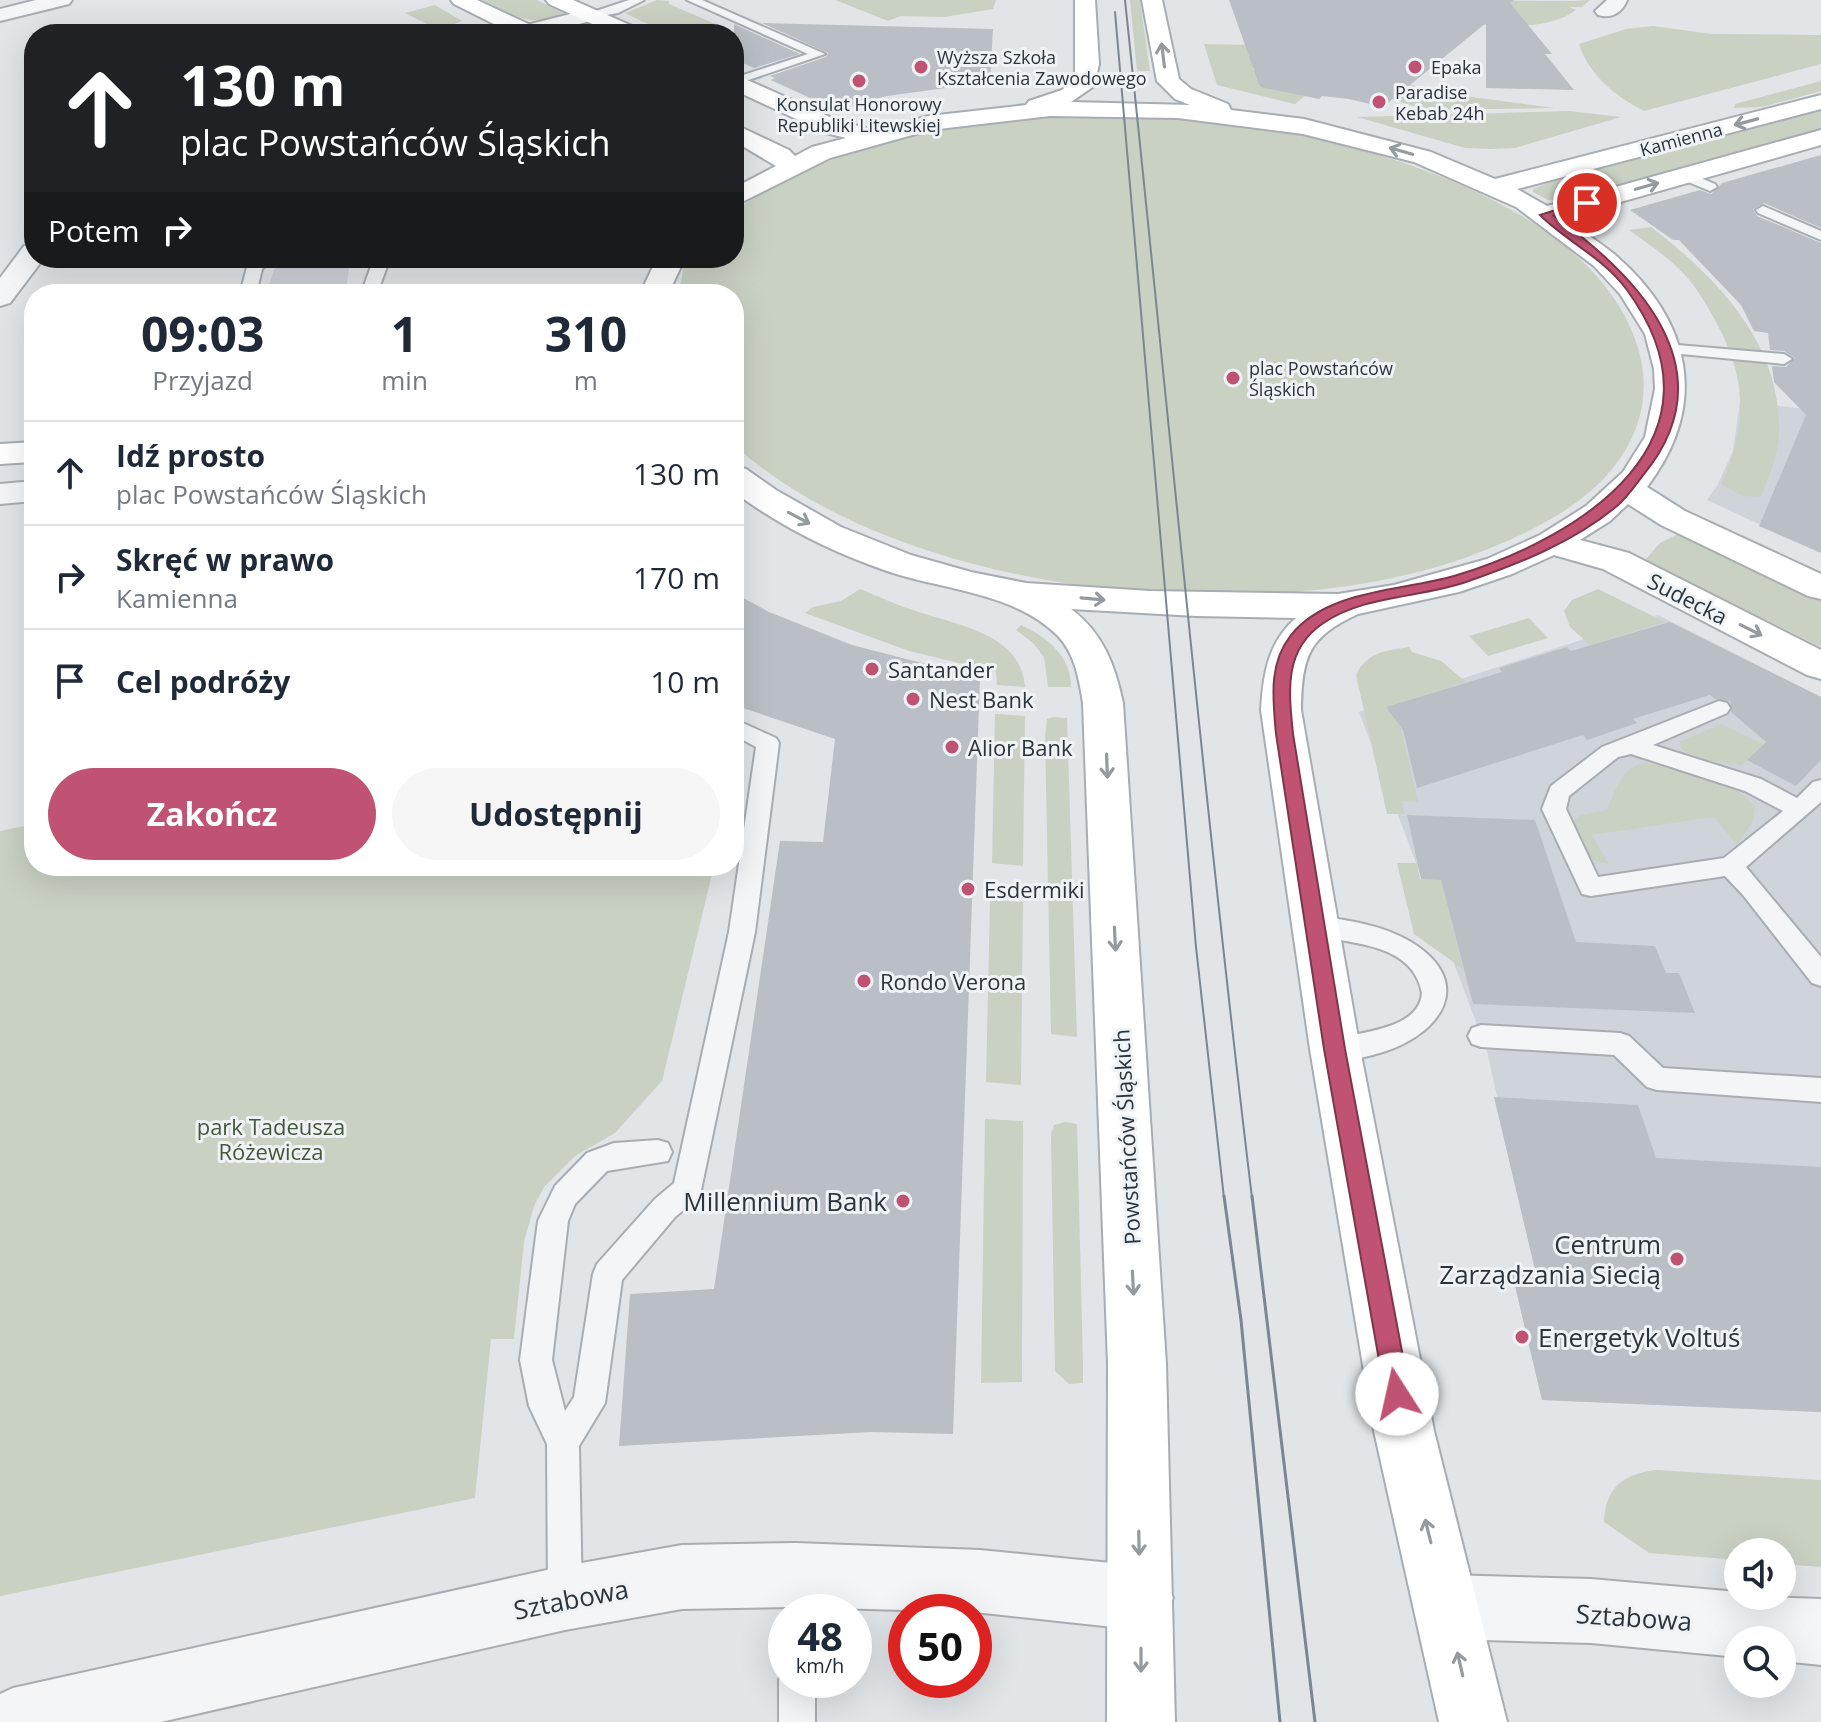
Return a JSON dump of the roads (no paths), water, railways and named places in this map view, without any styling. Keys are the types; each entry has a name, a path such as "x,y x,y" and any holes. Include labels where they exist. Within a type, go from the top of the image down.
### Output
{"main road":[{"path":"461,0 508,24"},
{"path":"556,0 609,24"},
{"path":"1022,110 1062,98 1086,81 1085,0"},
{"path":"1152,0 1168,81 1190,97 1233,114"},
{"path":"744,86 834,128 870,136"},
{"name":"Kamienna","path":"1495,187 1821,102"},
{"path":"744,192 790,166 870,136 933,122 1022,110 1233,114 1351,136 1419,157 1495,187 1545,215 1594,250 1630,286 1656,325 1666,349 1671,394 1665,425 1651,457 1606,509 1550,543 1459,579 1349,604 1167,604 1015,593 892,560 839,538 772,503 744,483"},
{"path":"744,136 780,155 790,166"},
{"name":"Kamienna","path":"1545,215 1820,139"},
{"path":"0,454 24,453"},
{"path":"1626,488 1673,518 1821,588"},
{"name":"Sudecka","path":"1550,543 1616,561 1821,666"},
{"name":"Powstańców Śląskich","path":"1015,593 1059,617 1076,632 1091,651 1103,703 1137,1364 1141,1722"},
{"path":"1349,604 1316,620 1297,637 1285,659 1280,687 1284,734 1335,1049 1404,1431 1473,1722"}],"street":[{"path":"0,15 62,0"},
{"path":"558,24 590,15"},
{"path":"0,297 24,265"},
{"path":"0,494 24,492"},
{"name":"Sztabowa","path":"13,1722 565,1598 682,1577 796,1593 1024,1585 1141,1598"},
{"name":"Sztabowa","path":"1447,1607 1591,1611 1821,1632"}],"lane":[{"path":"590,15 614,11 638,0"},
{"path":"693,0 819,54 744,79"},
{"path":"1686,176 1710,187"},
{"path":"1763,210 1821,236"},
{"path":"1666,349 1784,359"},
{"path":"1719,708 1610,752 1559,792 1554,809 1591,887 1730,866 1800,810 1821,788"},
{"path":"563,1442 589,1403 608,1274 665,1208 687,1190 742,932 768,743 744,731"},
{"path":"1631,746 1753,785 1800,810"},
{"path":"1730,866 1752,888 1821,976"},
{"path":"1316,926 1352,928 1396,946 1430,971 1437,996 1428,1015 1397,1034 1377,1044 1335,1049"},
{"path":"1481,1036 1620,1044 1657,1079 1821,1090"},
{"path":"565,1598 563,1442 545,1406 536,1360 553,1221 565,1195 597,1162 614,1155 658,1152"},
{"path":"797,1698 797,1722"}],"tram line":[{"path":"1125,0 1252,1198"},
{"path":"1115,12 1196,947 1224,1198"},
{"path":"1224,1196 1241,1320 1280,1722"},
{"path":"1252,1196 1315,1722"}],"place":[{"name":"Wyższa Szkoła Kształcenia Zawodowego","path":"921,67"},
{"name":"Epaka","path":"1415,67"},
{"name":"Konsulat Honorowy Republiki Litewskiej","path":"859,81"},
{"name":"Paradise Kebab 24h","path":"1379,102"},
{"name":"plac Powstańców Śląskich","path":"1233,378"},
{"name":"Santander","path":"872,669"},
{"name":"Nest Bank","path":"913,699"},
{"name":"Alior Bank","path":"952,747"},
{"name":"Esdermiki","path":"968,889"},
{"name":"Rondo Verona","path":"864,981"},
{"name":"Millennium Bank","path":"903,1201"},
{"name":"Centrum Zarządzania Siecią","path":"1677,1259"},
{"name":"Energetyk Voltuś","path":"1522,1337"}],"park label":[{"name":"park Tadeusza Różewicza","path":"271,1138"}]}
